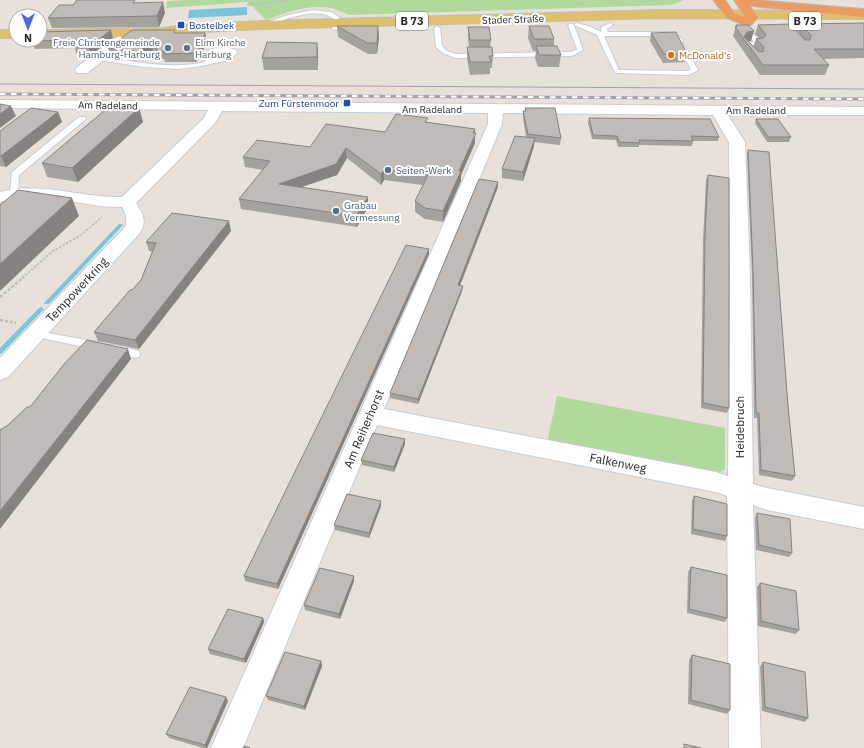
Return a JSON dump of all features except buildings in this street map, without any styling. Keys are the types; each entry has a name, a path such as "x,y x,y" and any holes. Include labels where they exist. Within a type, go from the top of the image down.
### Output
{"highway":[{"path":"719,0 728,13 736,19 749,18 740,0"},
{"path":"744,0 764,5 864,14"}],"main road":[{"name":"Stader Straße","path":"48,34 163,32 181,34 336,26 728,13"},
{"name":"Stader Straße","path":"163,32 182,29 262,26 437,28 574,25 606,31 749,18 864,14"},
{"name":"Stader Straße","path":"749,18 864,20"}],"street":[{"path":"82,70 132,32"},
{"name":"Am Radeland","path":"0,104 495,110 864,111"},
{"path":"28,116 38,104"},
{"path":"7,195 36,192 99,202 127,202 210,120 217,107"},
{"name":"Am Reiherhorst","path":"227,748 495,124 495,110"},
{"name":"Heidebruch","path":"718,110 737,142 740,275 740,489 745,748"},
{"name":"Tempowerkring","path":"0,372 133,230 136,224 136,218 127,202"},
{"name":"Falkenweg","path":"370,415 716,482 767,499 864,518"}],"lane":[{"path":"749,18 763,40"},
{"path":"749,18 746,28 759,44 745,44 754,54"},
{"path":"437,28 439,47 445,52 455,56 572,54 580,50 574,25"},
{"path":"606,31 675,36 680,40 679,43 695,70 689,73 617,72 606,31"},
{"path":"98,58 162,66 190,66 208,63"},
{"path":"7,195 15,174 82,119"},
{"path":"36,334 136,354"}],"path":[{"path":"246,5 292,0"},
{"path":"0,297 53,251 82,235 105,214"},
{"path":"0,320 16,323"}],"green space":[{"path":"684,0 671,5 349,15 338,10 315,7 290,12 266,20 252,6 247,5 248,2 166,8 167,1"},
{"path":"557,396 725,428 725,469 712,477 547,443"}],"water":[{"path":"247,7 247,15 188,18 189,10"}],"waterway":[{"path":"47,303 121,225"},
{"path":"0,352 41,309"}],"tram line":[{"path":"0,84 864,89"}],"railway":[{"path":"0,94 864,99"}],"place":[{"name":"Bostelbek","path":"181,25"},
{"name":"Freie Christengemeinde Hamburg-Harburg","path":"168,48"},
{"name":"Elim Kirche Harburg","path":"187,48"},
{"name":"McDonald's","path":"671,55"},
{"name":"Zum Fürstenmoor","path":"347,103"},
{"name":"Seiten-Werk","path":"388,170"},
{"name":"Grabau Vermessung","path":"336,211"}]}
